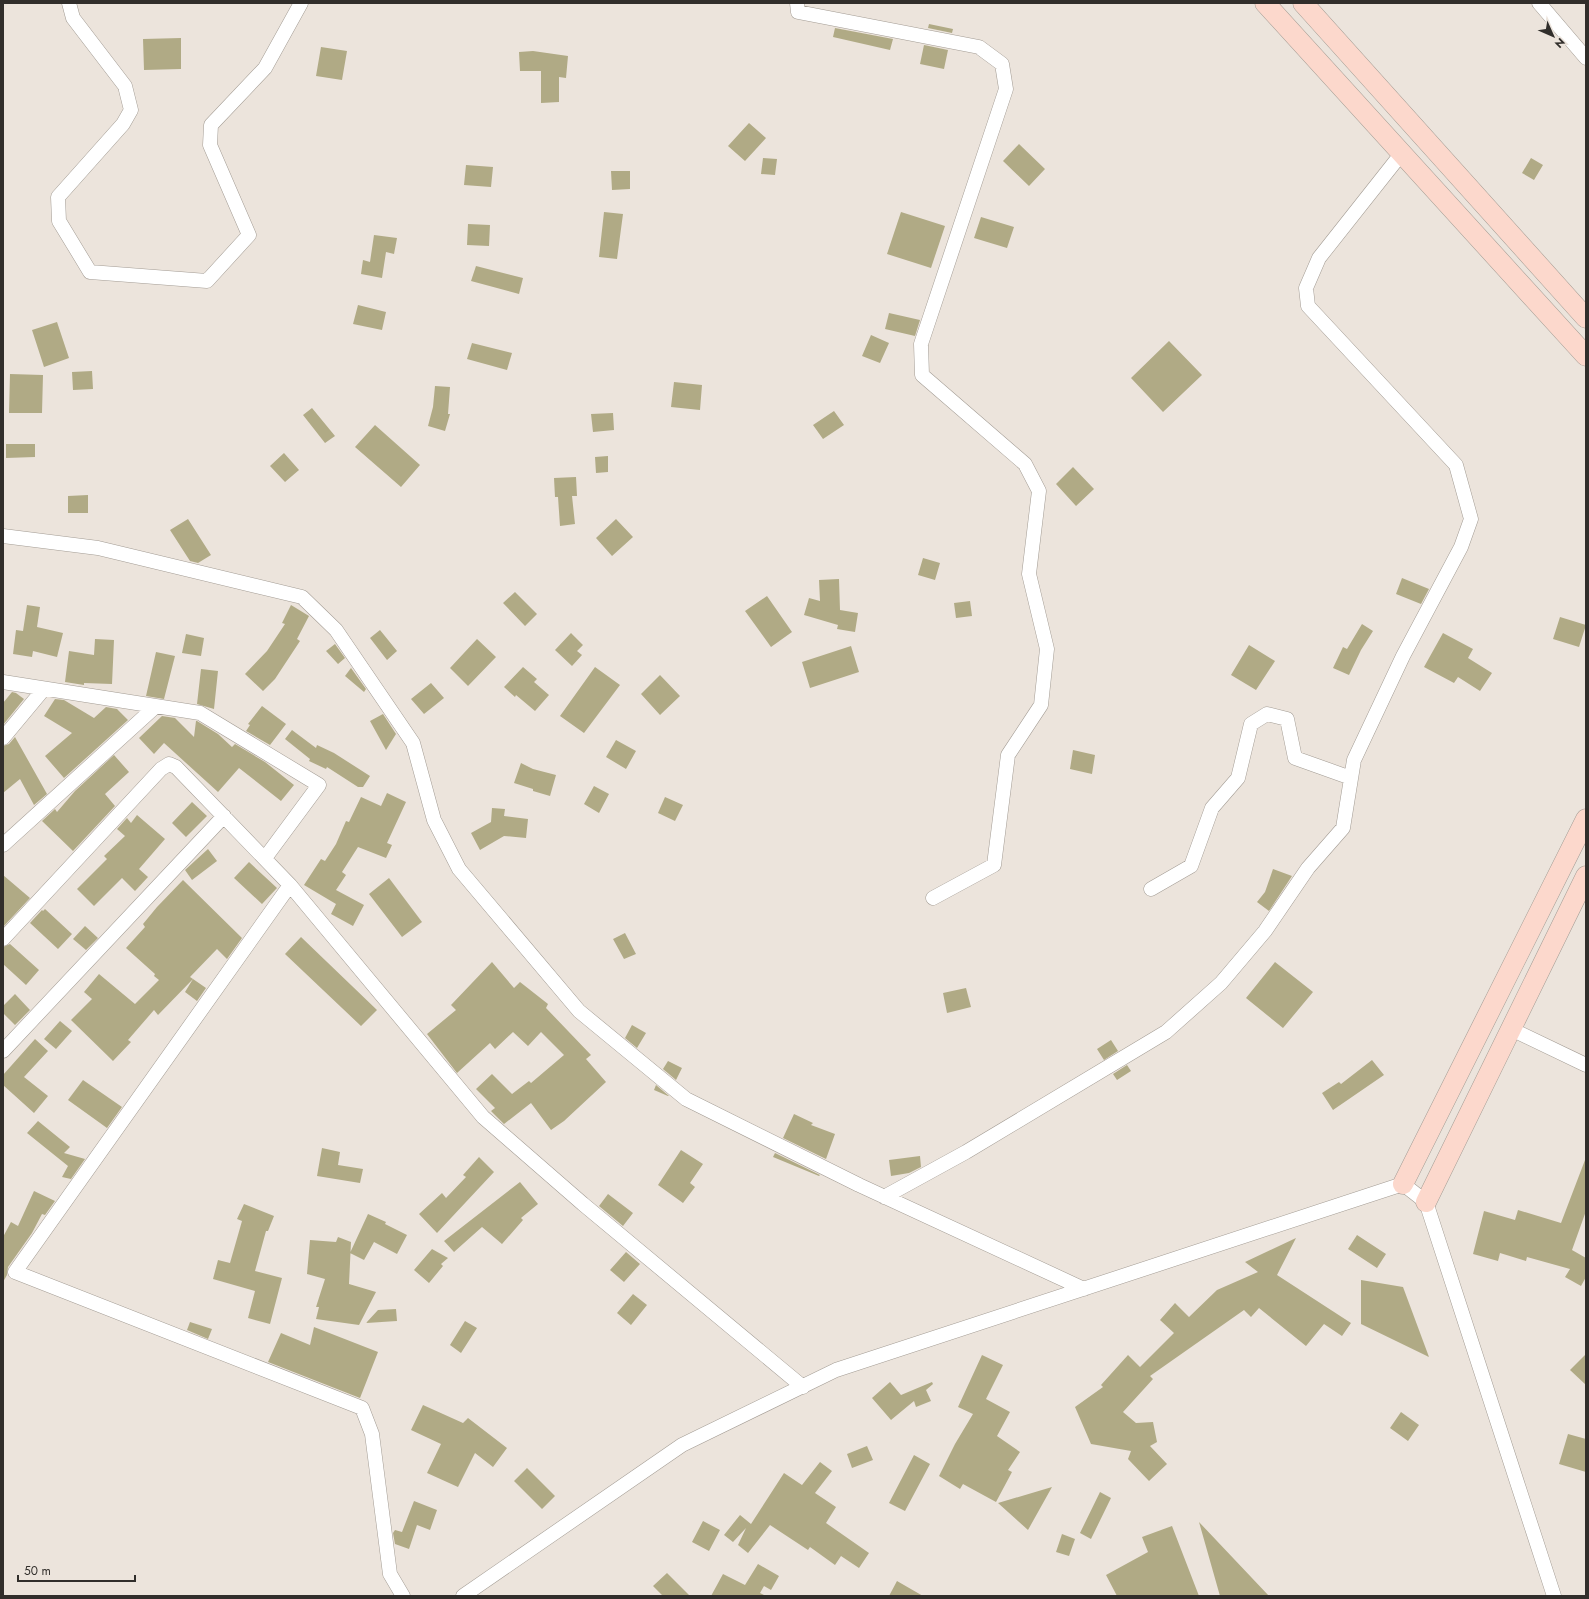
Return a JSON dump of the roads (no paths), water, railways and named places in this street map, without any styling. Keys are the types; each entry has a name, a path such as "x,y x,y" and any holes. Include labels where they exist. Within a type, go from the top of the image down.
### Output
{"street":[{"path":"69,3 73,18 125,86 131,110 123,124 58,197 59,221 90,272 207,282 249,235 210,145 211,125 265,68 301,3"},
{"path":"797,3 798,12 979,47 1002,64 1005,82 1006,89 921,344 922,375 1025,464 1039,491 1029,574 1047,649 1041,705 1008,755 994,865 932,898"},
{"path":"1265,3 1586,356"},
{"path":"1304,3 1586,318"},
{"path":"1539,3 1586,58"},
{"path":"884,1197 966,1152 1166,1032 1221,983 1265,931 1308,868 1343,828 1354,760 1403,656 1461,547 1471,519 1456,465 1308,306 1306,288 1319,258 1402,153"},
{"path":"3,536 98,548 302,597 336,630 413,743 434,820 459,869 579,1011 686,1099 884,1197 1084,1288"},
{"path":"3,682 43,690 200,713 320,785 265,858"},
{"path":"3,738 43,690"},
{"path":"3,845 155,707"},
{"path":"1151,889 1191,866 1212,808 1238,778 1251,724 1267,714 1287,719 1295,758 1351,778"},
{"path":"3,939 161,769 169,764 176,767 290,885 483,1117 583,1204 803,1387"},
{"path":"3,1051 224,816"},
{"path":"463,1596 682,1446 836,1370 1402,1184 1586,819"},
{"path":"1426,1202 1586,876"},
{"path":"290,885 16,1272 362,1408 372,1434 390,1574 403,1596"},
{"path":"1511,1029 1586,1065"},
{"path":"1402,1184 1426,1202 1554,1596"}]}
